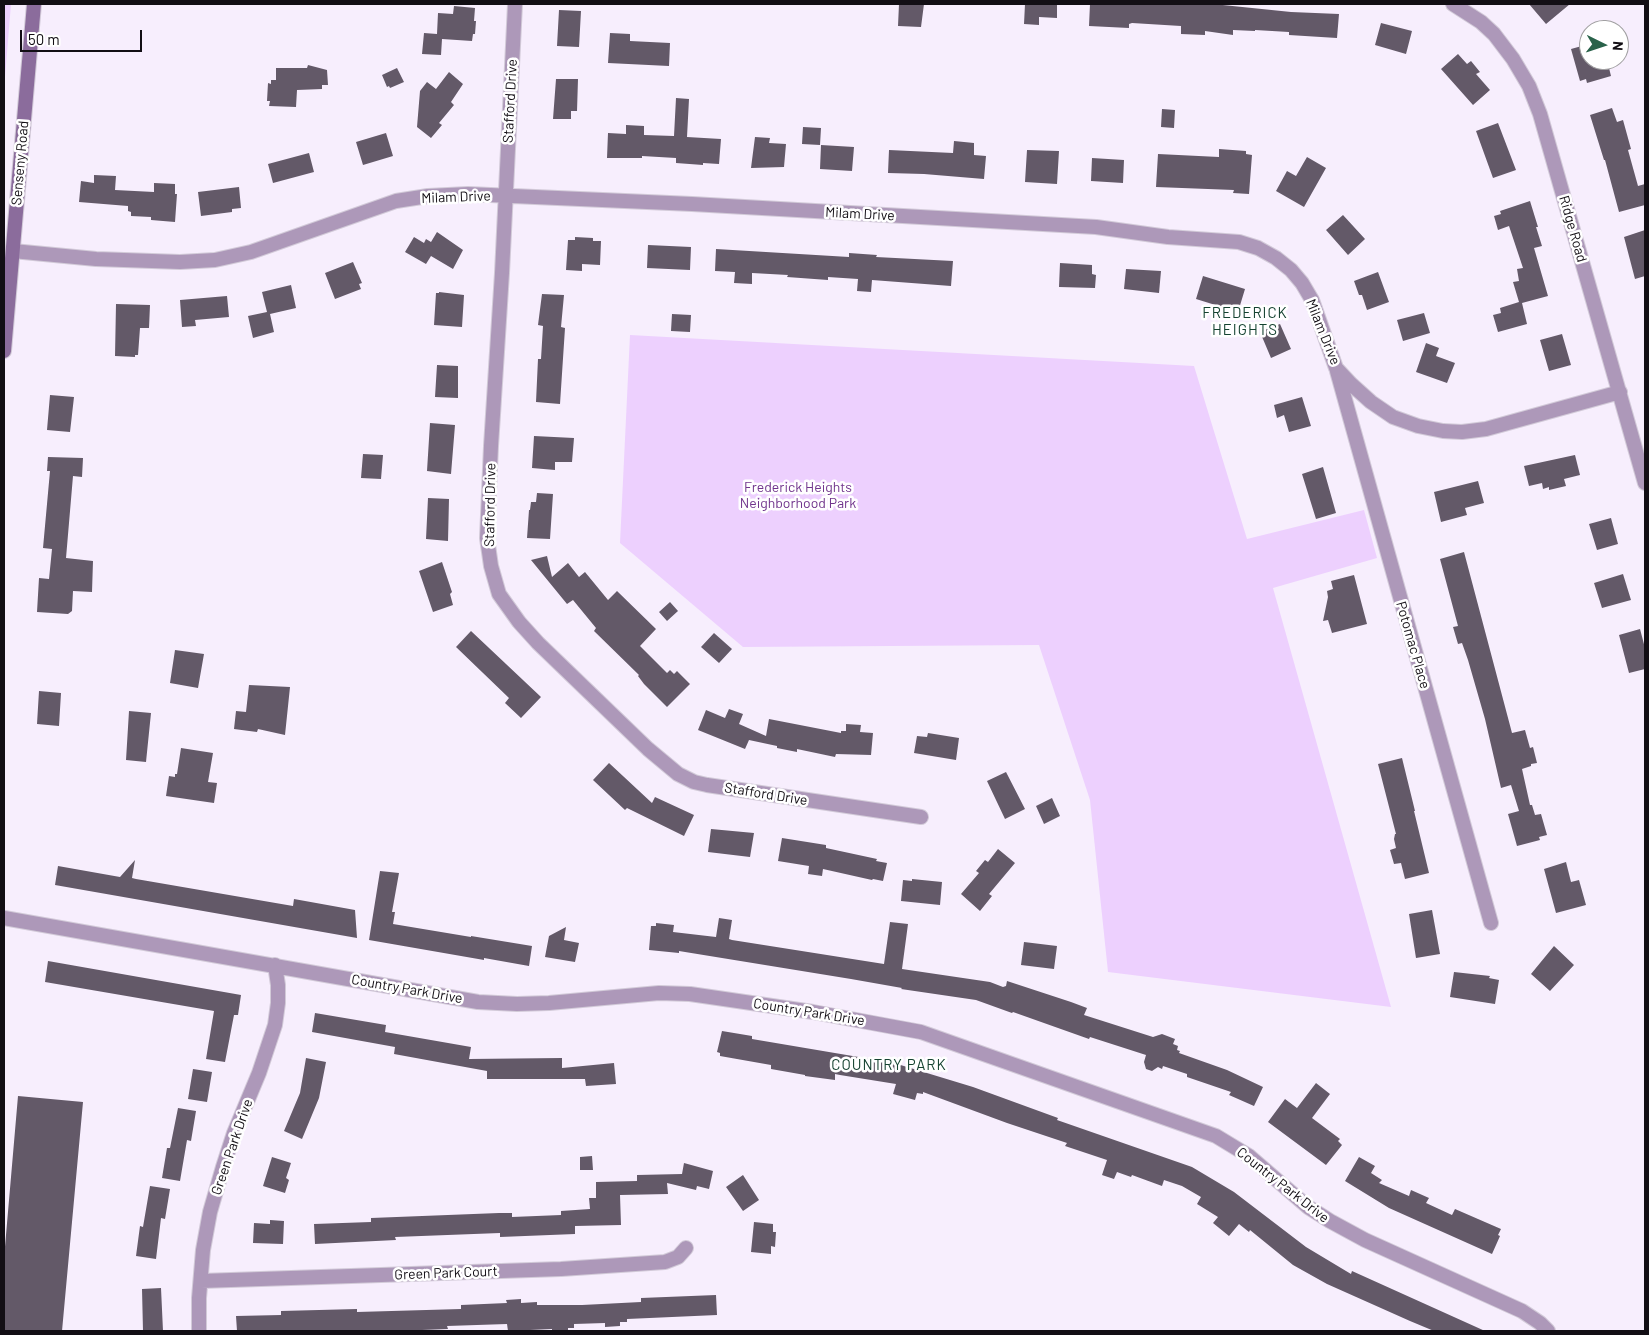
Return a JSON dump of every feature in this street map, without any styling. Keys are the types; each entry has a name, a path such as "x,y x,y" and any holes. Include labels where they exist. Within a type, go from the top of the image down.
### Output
{"main road":[{"name":"Senseny Road","path":"4,351 34,4"}],"street":[{"name":"Stafford Drive","path":"515,4 487,538 491,566 499,594 519,622 538,642 648,749 678,774 694,782 707,785 922,817"},
{"name":"Ridge Road","path":"1453,4 1481,22 1494,34 1513,59 1528,86 1540,114 1645,483"},
{"name":"Milam Drive","path":"13,251 96,259 180,262 215,260 251,252 396,201 428,196 468,194 1096,227 1168,237 1239,242 1258,248 1276,258 1302,282 1312,300 1336,368 1371,402 1393,417 1418,426 1443,431 1462,432 1486,429 1620,392"},
{"name":"Potomac Place","path":"1336,368 1491,923"},
{"name":"Country Park Drive","path":"4,918 478,1002 549,1004 650,993 690,994 813,1012 921,1032 1216,1136 1249,1156 1308,1206 1330,1221 1364,1240 1522,1311 1548,1331"},
{"name":"Green Park Drive","path":"199,1331 203,1250 210,1212 234,1133 259,1073 274,1025 278,1003 275,965"},
{"name":"Green Park Court","path":"201,1281 561,1269 665,1262 678,1257 686,1248"}],"green space":[{"path":"4,4 11,4 4,89"},
{"name":"Frederick Heights Neighborhood Park","path":"630,335 1194,366 1247,539 1364,510 1377,558 1273,588 1391,1007 1108,972 1090,800 1039,645 743,647 620,543"}],"building":[{"path":"899,4 924,4 921,27 898,26"},
{"path":"1025,4 1057,4 1057,18 1039,17 1039,25 1024,24"},
{"path":"1090,4 1213,4 1291,12 1339,14 1337,38 1289,35 1289,32 1255,30 1233,30 1233,35 1205,31 1205,35 1181,34 1181,26 1132,23 1129,24 1129,28 1089,26"},
{"path":"1529,4 1570,4 1546,24"},
{"path":"454,6 475,8 475,34 473,34 472,41 442,39 441,55 422,54 424,33 437,34 438,13 453,14"},
{"path":"559,10 581,11 579,47 557,46"},
{"path":"1381,23 1412,31 1406,54 1375,45"},
{"path":"610,33 630,34 630,41 670,43 669,66 608,63"},
{"path":"1579,47 1579,70 1610,70 1611,76 1587,83 1586,79 1580,81 1571,49"},
{"path":"1458,54 1467,64 1471,61 1480,72 1476,74 1490,90 1473,105 1441,69"},
{"path":"308,65 327,70 328,85 322,85 322,89 297,90 296,107 269,106 270,101 267,101 268,83 271,84 271,80 276,80 276,68 307,68"},
{"path":"397,68 404,82 390,88 389,86 387,87 382,75"},
{"path":"449,72 463,84 451,102 454,105 439,123 442,125 431,138 417,127 420,91 427,82 436,89"},
{"path":"556,79 578,79 577,111 571,111 571,119 553,119"},
{"path":"676,98 689,99 687,137 721,139 719,164 676,163 676,158 642,156 642,158 607,158 608,133 626,134 626,125 644,126 644,135 674,136"},
{"path":"1612,108 1617,122 1623,120 1631,149 1628,150 1638,186 1645,184 1645,205 1619,212 1590,115"},
{"path":"1162,109 1175,110 1174,128 1161,127"},
{"path":"1498,123 1516,170 1493,178 1476,131"},
{"path":"803,127 821,128 820,145 802,144"},
{"path":"386,133 393,156 363,165 356,142"},
{"path":"755,137 770,138 769,143 786,144 784,167 751,168"},
{"path":"954,141 974,143 974,155 986,156 984,179 888,173 889,150 953,153"},
{"path":"821,145 854,147 852,171 820,169"},
{"path":"1219,149 1246,151 1246,154 1252,155 1249,194 1233,193 1234,190 1156,187 1158,154 1219,157"},
{"path":"1027,150 1059,151 1057,184 1025,182"},
{"path":"309,153 314,172 273,183 268,164"},
{"path":"1307,157 1326,168 1304,207 1276,191 1287,171 1296,176"},
{"path":"1092,158 1124,160 1123,183 1091,181"},
{"path":"94,175 116,176 115,190 154,192 154,183 175,184 175,194 177,194 175,222 151,220 151,217 131,216 128,206 79,202 81,181 94,183"},
{"path":"239,187 241,208 232,209 232,212 201,216 198,192"},
{"path":"1530,201 1542,246 1534,248 1548,296 1522,303 1527,324 1498,332 1493,315 1501,313 1500,308 1519,302 1513,282 1519,281 1517,269 1523,268 1509,226 1498,230 1494,216 1501,214 1500,211"},
{"path":"1343,215 1365,239 1348,255 1326,230"},
{"path":"1645,230 1645,276 1635,279 1624,237"},
{"path":"437,232 463,250 453,269 431,256 426,264 405,252 414,237 424,243 426,239 431,242"},
{"path":"575,237 593,238 593,241 601,241 600,265 582,264 582,271 566,270 568,240 575,240"},
{"path":"648,245 691,247 690,270 647,268"},
{"path":"716,249 849,257 849,253 877,255 876,257 953,261 951,286 872,280 871,292 857,291 858,279 828,277 828,280 752,273 752,284 734,283 735,272 715,271"},
{"path":"353,262 362,283 359,284 361,289 335,299 325,273"},
{"path":"1060,263 1092,265 1092,274 1096,275 1095,288 1059,287"},
{"path":"1126,269 1161,271 1159,293 1124,289"},
{"path":"1378,272 1389,302 1367,310 1362,295 1359,295 1354,281"},
{"path":"1203,276 1245,289 1238,312 1196,299"},
{"path":"291,285 296,308 270,314 274,332 253,338 248,316 267,312 262,292"},
{"path":"436,293 464,295 462,327 434,325"},
{"path":"542,294 564,295 561,327 565,328 560,404 536,402 538,359 541,359 543,326 538,325"},
{"path":"227,296 229,317 195,320 196,326 182,327 180,300"},
{"path":"116,304 150,305 149,328 140,328 138,355 135,355 135,357 115,356"},
{"path":"1424,313 1430,333 1403,341 1397,320"},
{"path":"672,314 691,315 690,332 671,331"},
{"path":"1280,324 1291,349 1271,358 1260,332"},
{"path":"1562,334 1571,365 1549,371 1540,340"},
{"path":"1426,343 1439,348 1436,356 1455,363 1447,383 1416,372"},
{"path":"437,365 458,366 458,398 435,397"},
{"path":"50,395 74,397 70,432 47,430"},
{"path":"1302,397 1311,426 1289,432 1284,415 1277,418 1274,405"},
{"path":"430,423 455,425 451,474 427,471"},
{"path":"534,436 574,438 572,462 555,462 555,470 532,468"},
{"path":"363,454 383,455 381,479 361,478"},
{"path":"1575,455 1580,475 1564,479 1566,486 1549,490 1549,487 1543,489 1542,483 1529,486 1524,466"},
{"path":"48,457 83,458 82,477 73,476 66,558 93,561 92,592 73,591 72,611 68,614 37,612 39,578 49,579 52,549 43,548 50,471 47,471"},
{"path":"1323,467 1336,513 1316,519 1302,474"},
{"path":"1478,481 1484,503 1465,508 1467,515 1441,522 1434,492"},
{"path":"537,493 553,494 550,539 527,538 529,510 531,502 536,502"},
{"path":"428,498 449,499 448,541 426,539"},
{"path":"1611,518 1618,544 1597,550 1589,524"},
{"path":"1464,552 1512,733 1525,730 1530,748 1533,747 1537,763 1522,769 1530,805 1532,805 1535,815 1541,814 1547,835 1539,837 1540,840 1517,846 1508,814 1519,811 1511,785 1501,788 1485,719 1468,660 1462,643 1458,644 1453,627 1458,626 1440,559"},
{"path":"547,556 552,577 568,563 579,577 585,572 608,600 617,591 656,629 640,646 667,673 670,670 674,674 677,671 690,684 667,707 644,684 639,675 594,631 596,628 573,600 567,604 531,560"},
{"path":"442,562 452,592 450,594 453,605 433,612 419,571"},
{"path":"1623,574 1631,600 1602,608 1594,583"},
{"path":"1354,575 1367,624 1332,633 1328,620 1323,621 1328,597 1327,591 1333,589 1331,581"},
{"path":"670,602 678,611 667,621 659,612"},
{"path":"1640,629 1645,648 1645,669 1629,673 1619,635"},
{"path":"471,631 541,697 521,718 505,703 509,698 456,647"},
{"path":"714,633 732,649 719,663 701,647"},
{"path":"175,650 204,654 198,688 170,683"},
{"path":"249,685 290,687 285,735 258,729 257,732 234,729 236,711 246,712"},
{"path":"39,691 61,693 59,726 37,724"},
{"path":"729,709 743,714 739,724 766,736 769,719 841,733 841,731 846,731 846,724 861,725 860,732 873,733 871,755 836,754 835,757 797,749 797,752 749,740 745,749 698,730 706,710 725,718"},
{"path":"129,711 151,713 146,762 126,760"},
{"path":"928,733 959,738 956,760 914,753 917,736 927,737"},
{"path":"181,748 213,753 208,782 217,783 214,803 166,796 169,776 175,777 175,774 177,774"},
{"path":"1402,758 1429,873 1405,879 1401,863 1394,864 1390,850 1396,848 1394,839 1396,834 1378,764"},
{"path":"609,763 652,803 655,797 694,815 684,836 627,808 625,810 593,780"},
{"path":"1006,772 1025,809 1005,819 987,781"},
{"path":"1052,798 1060,816 1044,824 1036,806"},
{"path":"711,829 754,833 750,857 708,852"},
{"path":"782,838 826,845 826,848 887,863 883,881 823,869 822,876 808,874 809,866 778,861"},
{"path":"998,849 1015,863 989,894 992,896 980,911 961,894 979,873 976,871 985,860 988,862"},
{"path":"135,860 132,878 136,879 293,906 294,899 355,910 357,938 55,885 58,866 120,877"},
{"path":"1566,862 1571,882 1579,880 1586,905 1556,913 1544,869"},
{"path":"380,871 399,873 392,912 395,912 393,924 532,946 529,966 369,940"},
{"path":"912,879 942,882 940,905 901,901 903,880 912,881"},
{"path":"1432,910 1440,954 1416,958 1409,914"},
{"path":"719,918 732,920 729,939 732,940 884,964 890,922 908,924 902,969 990,982 1003,987 1006,986 1007,981 1087,1008 1084,1015 1153,1037 1162,1034 1175,1039 1173,1044 1178,1046 1177,1050 1180,1051 1179,1053 1227,1070 1263,1087 1254,1106 1229,1095 1231,1092 1187,1077 1187,1074 1163,1066 1162,1069 1158,1067 1152,1071 1146,1069 1144,1062 1146,1055 1090,1037 1089,1039 976,1000 679,951 679,953 649,950 651,926 656,926 656,923 674,925 673,932 716,937"},
{"path":"566,927 564,940 579,943 575,962 545,957 549,936"},
{"path":"1024,942 1057,946 1054,969 1021,965"},
{"path":"1554,946 1574,965 1550,991 1531,974"},
{"path":"48,961 241,995 238,1015 234,1015 225,1062 206,1059 214,1011 45,982"},
{"path":"1454,972 1490,976 1489,978 1499,980 1495,1004 1450,997"},
{"path":"315,1013 386,1025 385,1032 471,1047 469,1059 562,1058 562,1068 614,1063 616,1084 586,1086 585,1079 487,1079 487,1071 394,1054 395,1047 312,1032"},
{"path":"722,1031 752,1036 752,1039 894,1063 973,1087 1058,1118 1057,1120 1192,1167 1234,1192 1306,1247 1351,1274 1352,1271 1485,1331 1434,1331 1327,1284 1293,1265 1250,1230 1249,1232 1239,1224 1229,1236 1213,1223 1218,1217 1197,1204 1201,1197 1182,1186 1164,1180 1162,1186 1132,1175 1131,1177 1117,1172 1114,1179 1102,1175 1107,1160 1065,1146 1067,1143 923,1092 923,1094 917,1093 915,1100 893,1094 896,1084 835,1074 835,1080 805,1076 771,1069 771,1065 720,1056 720,1053 717,1052"},
{"path":"306,1058 326,1062 319,1098 302,1139 284,1131 300,1093"},
{"path":"193,1069 212,1072 207,1102 188,1099"},
{"path":"1316,1083 1330,1094 1312,1118 1340,1139 1338,1141 1342,1145 1326,1165 1268,1122 1285,1099 1297,1108"},
{"path":"18,1096 83,1102 62,1331 4,1331 4,1258"},
{"path":"178,1108 196,1111 191,1141 187,1140 180,1181 162,1178 167,1148 170,1148"},
{"path":"592,1156 593,1170 580,1170 580,1157"},
{"path":"272,1157 291,1163 286,1178 289,1180 285,1193 263,1186"},
{"path":"1359,1157 1375,1166 1371,1173 1382,1180 1379,1183 1409,1196 1411,1190 1429,1198 1426,1203 1452,1215 1455,1209 1501,1229 1492,1254 1389,1208 1345,1181"},
{"path":"684,1163 713,1171 709,1189 697,1186 696,1190 667,1183 668,1194 620,1195 621,1225 575,1226 575,1234 500,1237 500,1233 395,1237 396,1240 315,1244 314,1224 371,1222 371,1218 499,1213 512,1213 512,1217 561,1215 561,1211 590,1209 589,1198 596,1198 596,1182 637,1181 637,1175 682,1174"},
{"path":"743,1175 759,1200 743,1211 726,1187"},
{"path":"150,1186 170,1189 165,1219 161,1218 156,1259 136,1256 140,1226 143,1227"},
{"path":"270,1220 284,1221 283,1244 253,1243 254,1223 270,1224"},
{"path":"754,1222 773,1224 773,1232 776,1232 775,1247 771,1246 771,1254 751,1252"},
{"path":"161,1288 163,1331 143,1331 142,1289"},
{"path":"716,1295 717,1315 627,1319 627,1322 620,1322 620,1326 605,1327 605,1323 574,1324 574,1328 568,1328 568,1331 552,1331 552,1329 508,1331 507,1324 447,1326 448,1329 396,1331 237,1331 236,1316 281,1315 281,1311 357,1309 357,1312 461,1309 461,1305 507,1303 506,1300 521,1299 521,1303 537,1302 537,1305 582,1305 641,1302 641,1298"}],"district":[{"name":"FREDERICK HEIGHTS","path":"1245,322"},
{"name":"COUNTRY PARK","path":"889,1065"}]}
